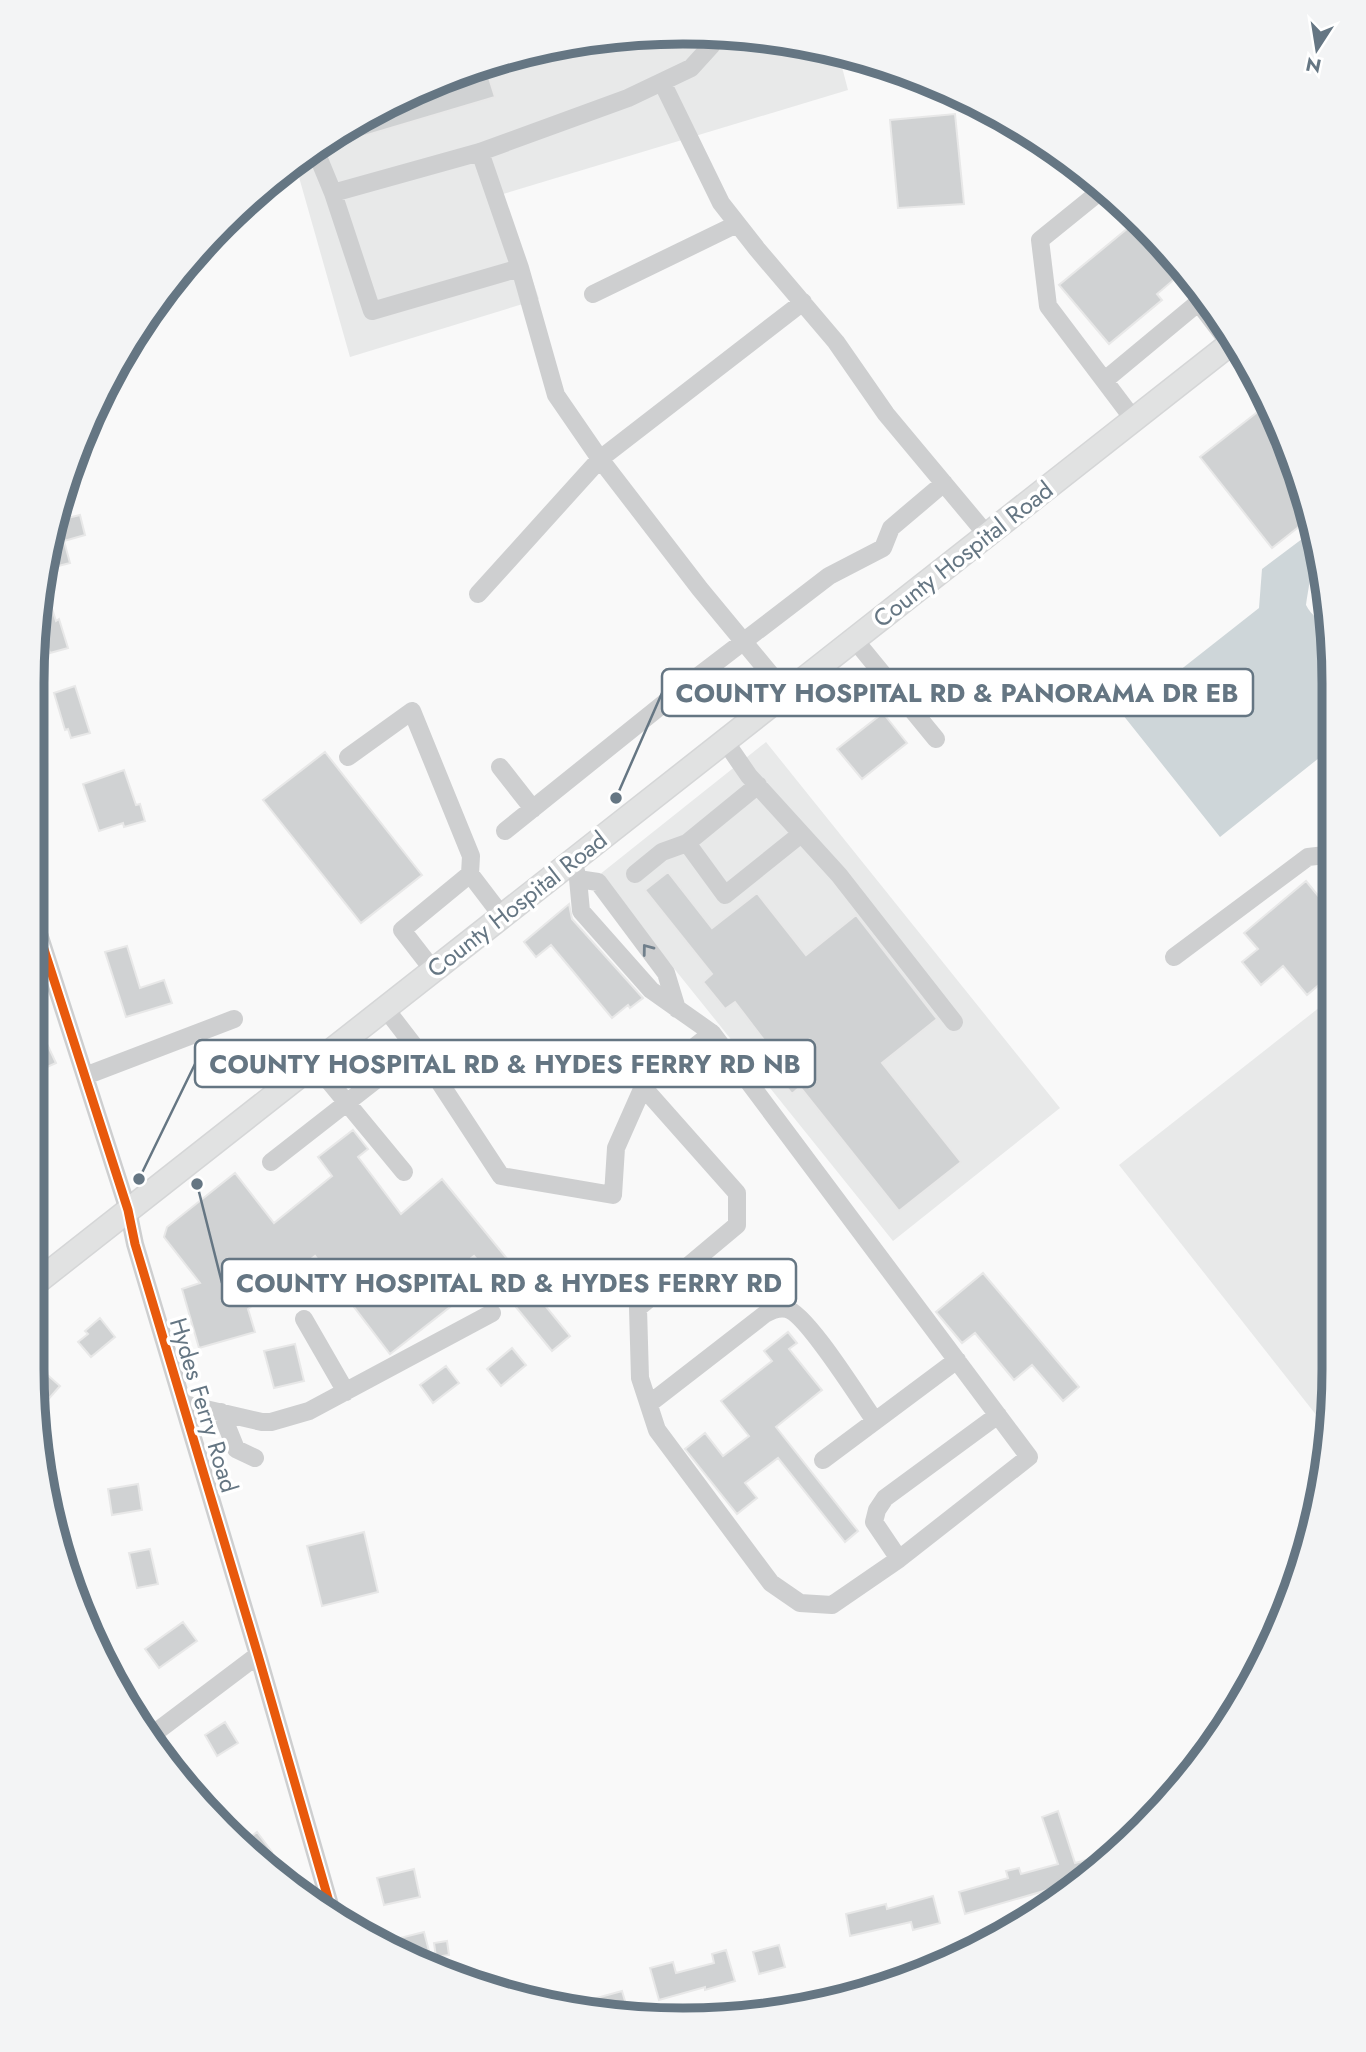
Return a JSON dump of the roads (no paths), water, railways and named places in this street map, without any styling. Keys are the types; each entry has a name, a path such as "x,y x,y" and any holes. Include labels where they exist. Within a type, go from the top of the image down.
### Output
{"main road":[{"name":"County Hospital Road","path":"44,1276 502,916 576,869 725,741 1227,347"}],"street":[{"path":"333,194 480,152 628,98 691,68 712,45"},
{"path":"662,82 721,203 836,342 886,414 987,535"},
{"path":"480,152 520,268 556,395 600,459 786,693"},
{"path":"318,158 372,311 520,268"},
{"path":"1095,195 1040,240 1048,306 1134,420"},
{"path":"593,294 737,223"},
{"path":"478,594 600,459 803,302"},
{"path":"1105,380 1197,303"},
{"path":"505,831 688,684 829,576 883,548 891,528 944,483"},
{"path":"854,639 936,740"},
{"path":"348,757 412,711 471,856 471,874 502,916"},
{"path":"725,741 758,785 847,886 954,1022"},
{"path":"500,767 533,809"},
{"path":"635,874 662,852 687,844 758,785"},
{"path":"687,844 726,895 801,834"},
{"path":"1174,957 1308,857 1322,855"},
{"path":"576,869 581,911 651,990 712,1033 1029,1458 900,1559 832,1605 800,1603 771,1583 657,1430 640,1378 638,1308 737,1225 737,1193 643,1087"},
{"path":"576,869 598,881 666,973 677,1009"},
{"path":"433,970 402,930 471,874"},
{"name":"Hydes Ferry Road","path":"44,949 128,1210 135,1244 258,1655 328,1901"},
{"path":"385,1008 425,1060 501,1176 613,1195 616,1148 643,1087 712,1033"},
{"path":"85,1076 234,1019"},
{"path":"314,1063 404,1172"},
{"path":"271,1162 390,1069"},
{"path":"649,1404 765,1314 775,1309 787,1309 806,1323 876,1421"},
{"path":"184,1404 247,1420 271,1422 309,1411 492,1313"},
{"path":"304,1319 346,1392"},
{"path":"823,1460 957,1360"},
{"path":"221,1412 236,1449 255,1458"},
{"path":"900,1559 874,1522 877,1510 885,1498 998,1415"},
{"path":"157,1732 258,1655"}],"place":[{"name":"COUNTY HOSPITAL RD & PANORAMA DR EB","path":"616,798"},
{"name":"COUNTY HOSPITAL RD & HYDES FERRY RD NB","path":"139,1179"},
{"name":"COUNTY HOSPITAL RD & HYDES FERRY RD","path":"197,1184"}]}
